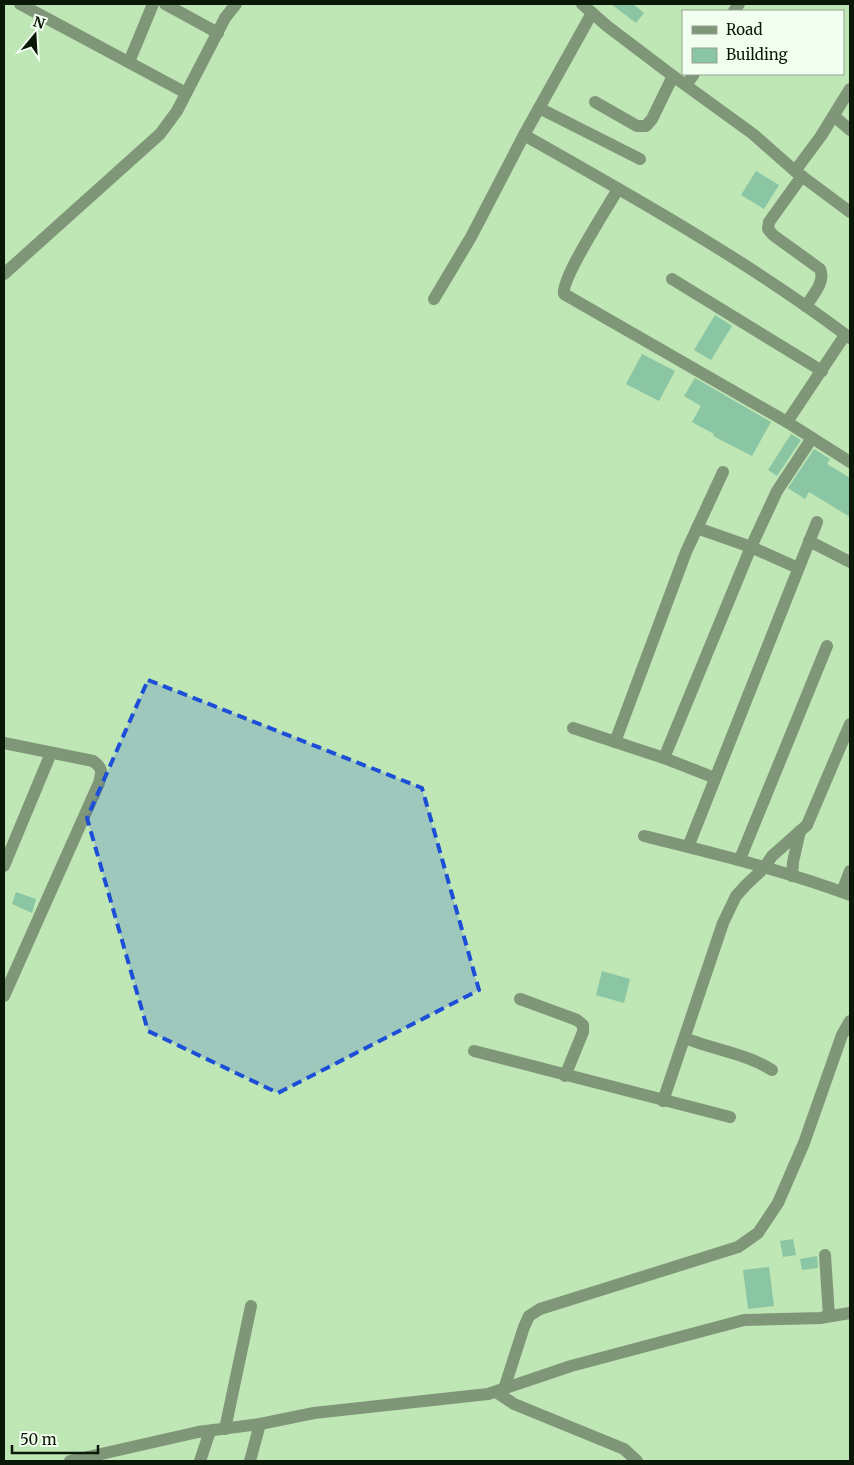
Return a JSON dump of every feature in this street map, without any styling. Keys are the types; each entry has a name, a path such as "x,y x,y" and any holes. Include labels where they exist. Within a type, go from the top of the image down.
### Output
{"street":[{"path":"20,4 186,94"},
{"path":"128,62 153,4"},
{"path":"165,4 218,33"},
{"path":"4,274 160,134 177,111 225,18 236,4"},
{"path":"582,4 673,76 753,134 799,173 848,205"},
{"path":"434,299 471,237 538,108 592,13"},
{"path":"686,85 693,75"},
{"path":"595,102 637,126 646,126 652,119 673,76"},
{"path":"806,306 821,282 822,274 820,269 773,235 768,228 850,89"},
{"path":"538,108 640,159"},
{"path":"834,116 850,130"},
{"path":"524,135 652,208 806,306 848,336 788,422"},
{"path":"618,189 571,271 564,294 788,422 850,462"},
{"path":"672,279 822,371"},
{"path":"664,758 751,546 777,491 812,438"},
{"path":"615,742 683,561 723,472"},
{"path":"688,847 816,522"},
{"path":"697,528 751,546 798,568"},
{"path":"809,541 850,562"},
{"path":"740,859 827,646"},
{"path":"664,1101 723,923 731,906 746,885 764,868 772,856 807,825 850,724"},
{"path":"573,728 664,758 715,778"},
{"path":"4,743 80,757 99,765 102,773 4,996"},
{"path":"4,866 51,753"},
{"path":"792,876 800,831"},
{"path":"644,836 740,859 846,893 850,871"},
{"path":"520,999 577,1020 583,1025 583,1032 565,1076"},
{"path":"500,1390 524,1327 530,1316 540,1309 738,1247 758,1233 778,1203 804,1143 842,1035 850,1021"},
{"path":"685,1038 744,1056 772,1070"},
{"path":"474,1051 730,1117"},
{"path":"825,1255 829,1316"},
{"path":"225,1429 251,1306"},
{"path":"70,1461 210,1431 260,1424 314,1413 488,1394 572,1366 744,1320 829,1316 850,1313"},
{"path":"500,1390 514,1404 624,1449 637,1461"},
{"path":"250,1461 260,1424"},
{"path":"200,1461 210,1431"}],"highlighted area":[{"path":"148,680 422,788 479,990 278,1093 148,1031 87,818"}],"building":[{"path":"611,4 633,4 644,13 636,23"},
{"path":"756,171 779,185 764,209 741,195"},
{"path":"715,315 732,326 711,360 694,350"},
{"path":"642,354 675,371 659,401 626,384"},
{"path":"695,378 771,422 752,456 713,436 714,434 692,422 701,406 684,396"},
{"path":"791,434 801,440 777,476 768,470"},
{"path":"814,449 830,459 827,464 850,478 850,517 809,492 805,499 788,488"},
{"path":"16,892 36,899 32,913 12,904"},
{"path":"602,971 630,979 624,1003 596,995"},
{"path":"793,1239 796,1255 783,1257 780,1241"},
{"path":"817,1256 818,1268 802,1270 800,1259"},
{"path":"769,1267 774,1306 748,1309 743,1270"}]}
